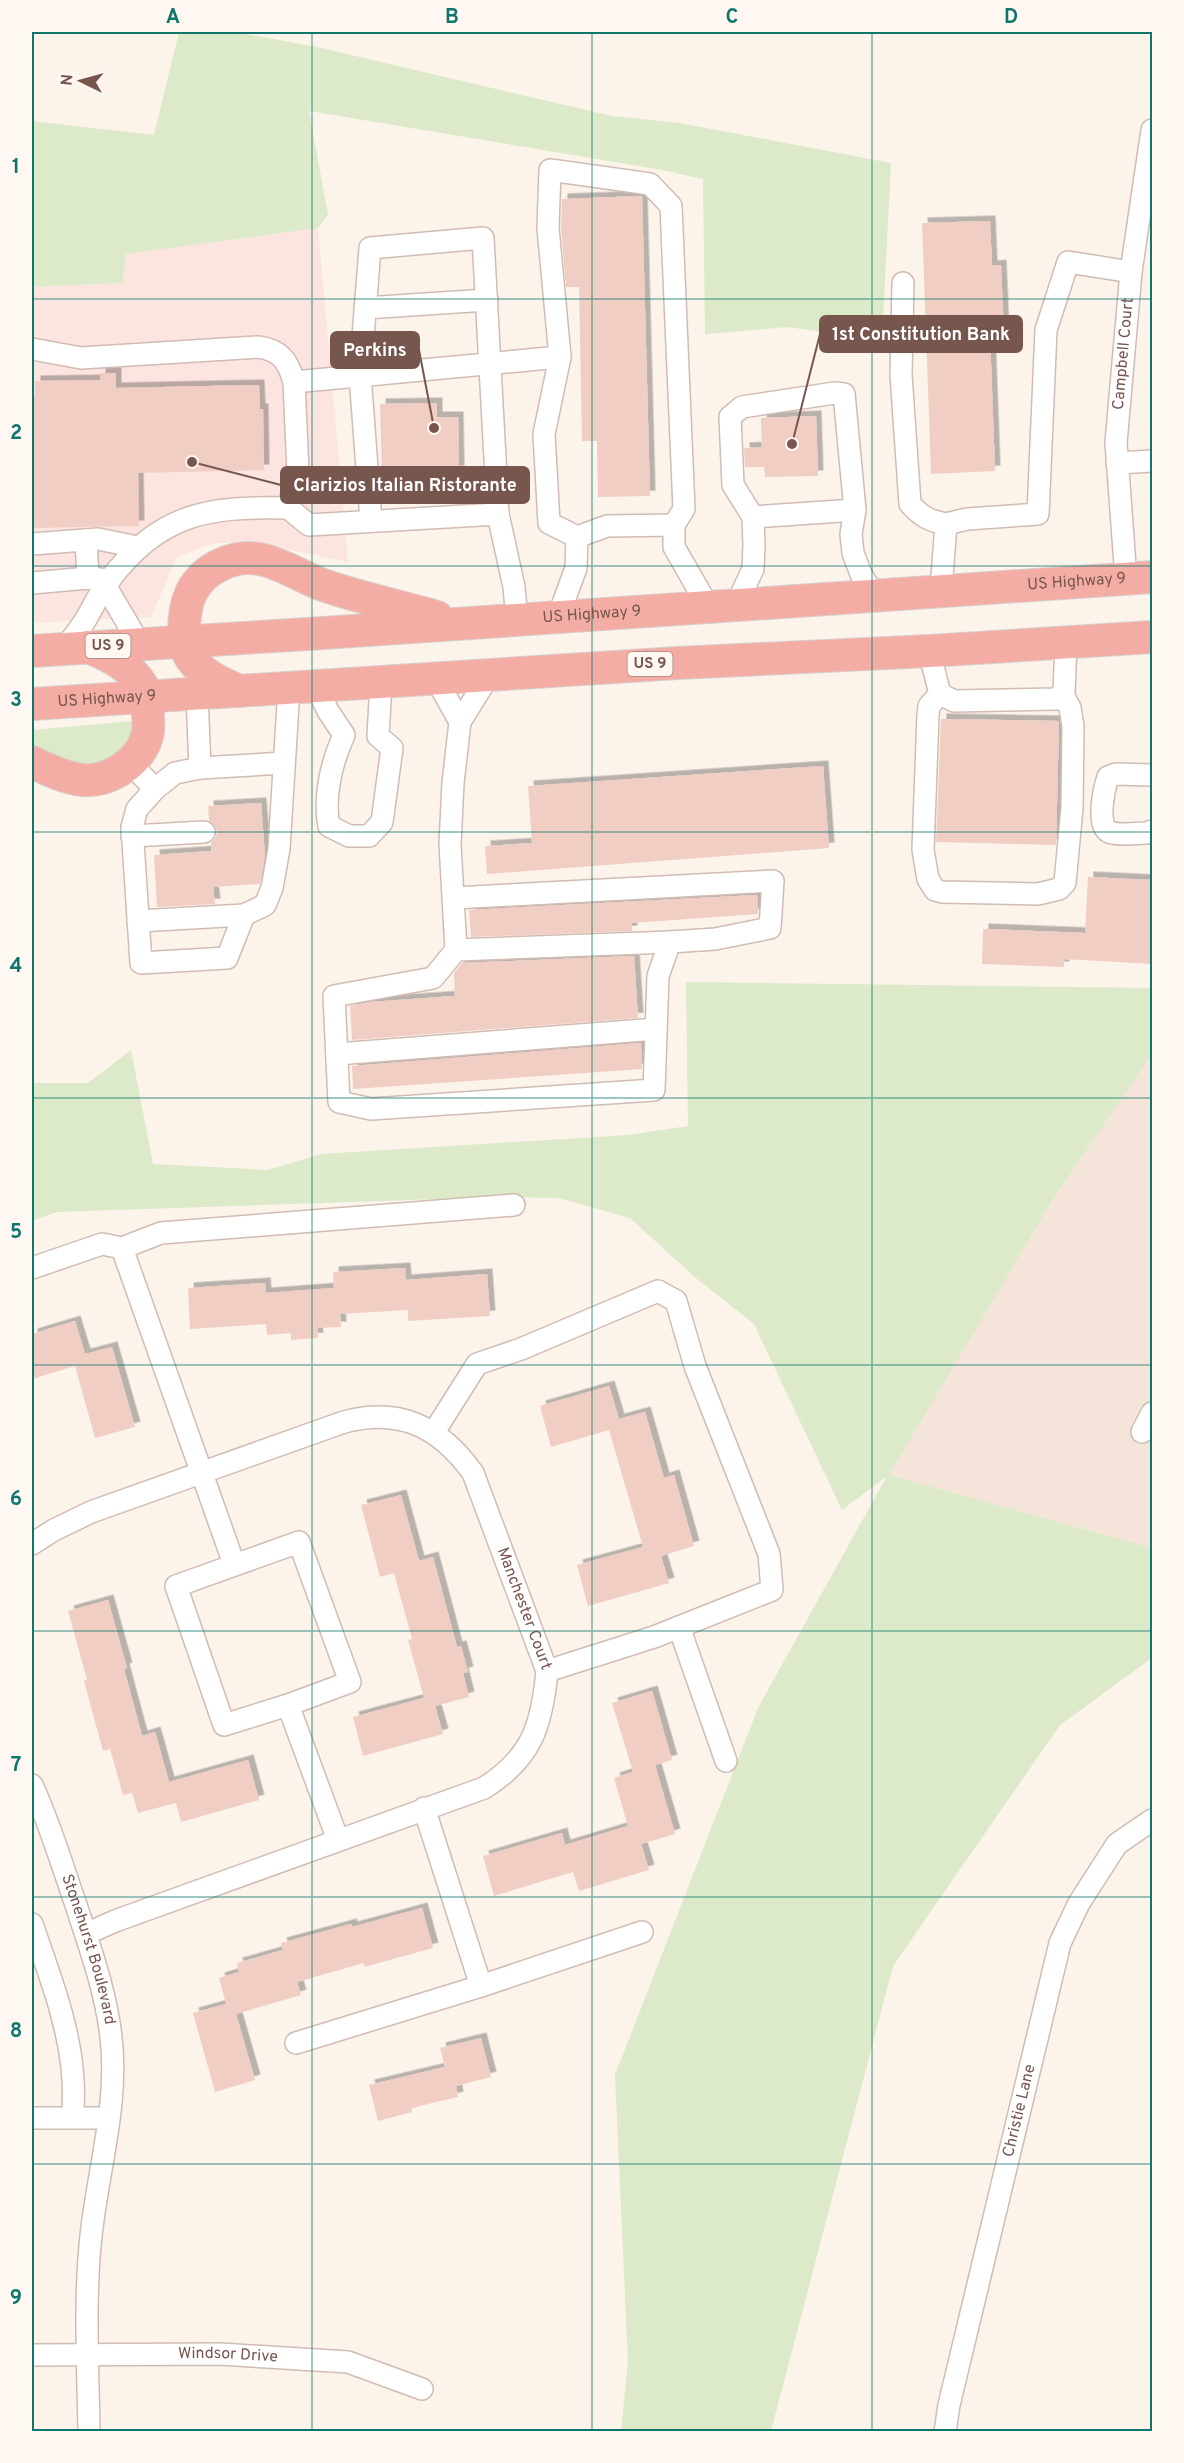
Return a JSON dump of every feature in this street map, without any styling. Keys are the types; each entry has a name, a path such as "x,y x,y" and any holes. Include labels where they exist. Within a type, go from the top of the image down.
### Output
{"highway":[{"path":"241,692 215,681 197,667 184,642 185,611 191,592 215,567 231,560 244,558 265,560 324,585 460,624"},
{"name":"US Highway 9","path":"32,651 1139,578"},
{"name":"US Highway 9","path":"32,704 678,663 1152,637"},
{"path":"32,762 70,778 86,780 103,778 130,763 144,744 149,731 147,697 132,672 114,658 76,648"}],"street":[{"name":"Campbell Court","path":"1139,578 1117,463 1116,443 1131,272 1152,130"},
{"path":"674,525 607,526 577,537 549,523 544,434 560,357 548,228 550,170 650,184 671,206 684,509 674,525 674,547 723,606 753,569 754,545 753,517 733,485 730,417 742,407 844,394 855,510 851,534 853,553 861,574 873,594"},
{"path":"371,521 360,375 370,248 483,238 498,514 514,587 517,619"},
{"path":"903,283 901,375 910,504 920,516 933,522 946,524 968,519 1038,514 1046,330 1068,262 1131,272"},
{"path":"365,308 487,300"},
{"path":"32,349 81,358 258,347 271,349 282,355 289,364 294,382 298,473 288,508"},
{"path":"294,382 560,357"},
{"path":"1117,463 1152,461"},
{"path":"76,648 101,581 137,547 169,525 196,515 249,507 288,508 309,525 498,514"},
{"path":"753,517 855,510"},
{"path":"941,590 946,524"},
{"path":"558,617 576,568 577,537"},
{"path":"32,544 98,539 137,547"},
{"path":"86,540 101,581 139,644"},
{"path":"32,583 101,581"},
{"path":"929,651 940,693 954,701 1058,699 1062,693 1066,642"},
{"path":"489,675 460,722 453,783 450,844 456,950 433,978 334,996 339,1102 371,1109 654,1090 658,976 670,942"},
{"path":"436,679 460,722"},
{"path":"378,736 381,682"},
{"path":"138,921 250,913 265,905 272,888 279,849 284,763 303,687 328,711 344,735"},
{"path":"940,693 929,705 928,716 923,850 928,879 935,890 942,892 1038,894 1059,889 1065,883 1072,798 1073,726 1070,708 1062,693"},
{"path":"197,694 200,768"},
{"path":"344,735 378,736 392,748 382,822 369,836 349,836 329,826 326,812 335,753 344,735"},
{"path":"130,763 155,789"},
{"path":"250,913 227,958 141,963 132,826 137,810 155,789 175,773 200,768 284,763"},
{"path":"1152,775 1116,774 1108,777 1102,820 1105,829 1112,833 1152,831"},
{"path":"132,836 204,832"},
{"path":"454,898 773,881 770,928 715,939 456,950"},
{"path":"337,1054 656,1029"},
{"path":"32,1268 102,1244 122,1248 161,1233 514,1205"},
{"path":"122,1248 234,1564"},
{"path":"434,1432 477,1364 521,1349 658,1291 676,1301 695,1366 769,1554 772,1590 679,1627 547,1671"},
{"path":"1142,1432 1152,1413"},
{"name":"Manchester Court","path":"32,1544 54,1530 91,1512 360,1418 379,1416 402,1419 434,1432 457,1450 477,1481 547,1671 544,1705 539,1725 530,1744 516,1764 484,1788 424,1808 86,1934"},
{"path":"299,1542 350,1682 288,1705 224,1725 176,1586 299,1542"},
{"path":"679,1627 726,1761"},
{"path":"288,1705 338,1840"},
{"name":"Stonehurst Boulevard","path":"32,1785 53,1837 86,1934 102,1986 111,2036 114,2080 91,2238 88,2354 89,2432"},
{"path":"424,1808 481,1986"},
{"name":"Christie Lane","path":"945,2432 952,2393 1060,1943 1079,1903 1118,1844 1152,1820"},
{"path":"32,1924 63,2018 74,2080 73,2117"},
{"path":"296,2043 481,1986 642,1932"},
{"path":"32,2118 108,2118"},
{"name":"Windsor Drive","path":"32,2355 220,2354 348,2362 422,2389"}],"shaded area":[{"path":"318,228 348,562 259,543 214,543 177,557 151,617 32,623 32,287 123,283 126,254"},
{"path":"1152,1054 1152,1548 888,1475 1052,1201"}],"green space":[{"path":"179,32 234,32 317,47 612,116 680,123 891,163 882,340 787,327 705,334 703,179 662,170 309,111 328,215 318,228 126,254 123,283 32,287 32,121 154,135"},
{"path":"132,721 137,723 136,726 119,756 82,769 32,751 32,730"},
{"path":"686,982 1152,988 1152,1054 1052,1201 889,1475 1152,1548 1152,1658 1060,1725 893,1966 771,2431 621,2431 628,2362 615,2075 758,1708 887,1476 842,1510 754,1324 697,1279 630,1218 558,1198 496,1197 57,1212 32,1221 32,1083 88,1083 131,1050 153,1164 268,1170 321,1154 628,1135 688,1126"}],"building":[{"path":"642,196 650,496 598,497 597,441 582,441 579,287 566,287 561,228 562,199"},
{"path":"990,221 992,266 1001,265 1004,336 990,336 995,471 931,474 922,223"},
{"path":"100,373 116,373 116,388 259,385 260,409 263,409 264,470 138,473 139,526 32,528 32,396 35,396 35,381 100,380"},
{"path":"437,403 437,417 458,417 459,471 440,472 440,486 417,487 417,482 395,483 395,476 382,476 380,404"},
{"path":"816,416 818,476 765,477 764,467 745,467 744,448 762,447 761,418"},
{"path":"941,719 1059,721 1056,845 936,842"},
{"path":"823,766 829,848 487,874 485,846 532,843 528,786"},
{"path":"261,803 265,855 260,884 213,887 215,904 157,907 154,855 211,851 211,843 217,831 209,820 208,806"},
{"path":"1088,877 1152,880 1152,964 1064,959 1064,967 982,964 983,929 1085,933"},
{"path":"757,895 758,914 632,923 632,931 471,937 469,910"},
{"path":"634,956 638,1018 352,1040 350,1006 370,1002 455,996 454,973 462,963"},
{"path":"641,1043 642,1069 353,1089 352,1066"},
{"path":"405,1268 406,1280 487,1274 490,1316 408,1321 408,1310 340,1314 341,1327 317,1328 318,1338 291,1340 291,1333 267,1335 266,1324 190,1329 188,1288 265,1283 266,1293 334,1288 333,1272"},
{"path":"75,1321 85,1354 112,1347 135,1427 95,1438 75,1366 32,1379 32,1334"},
{"path":"609,1386 619,1419 645,1412 664,1478 674,1475 694,1546 661,1556 669,1583 588,1606 577,1565 643,1547 609,1430 551,1447 540,1406"},
{"path":"401,1495 419,1561 433,1557 457,1647 461,1646 468,1672 463,1673 469,1697 435,1706 443,1734 363,1756 353,1717 424,1698 408,1640 412,1639 394,1573 380,1577 361,1505"},
{"path":"108,1600 127,1668 124,1669 142,1736 155,1732 169,1782 248,1760 259,1800 181,1822 176,1803 138,1813 132,1793 123,1795 110,1749 103,1751 68,1611"},
{"path":"652,1691 672,1760 655,1765 675,1834 641,1844 649,1870 579,1891 573,1872 494,1896 483,1856 562,1833 565,1845 628,1826 614,1778 633,1772 612,1703"},
{"path":"422,1908 433,1948 364,1967 364,1963 297,1982 301,1995 236,2014 255,2080 215,2092 193,2013 226,2004 219,1978 239,1972 237,1963 283,1950 281,1943"},
{"path":"481,2038 491,2077 456,2086 458,2097 411,2108 412,2112 378,2121 369,2085 445,2067 440,2048"}],"place":[{"name":"Perkins","path":"434,428"},
{"name":"1st Constitution Bank","path":"792,444"},
{"name":"Clarizios Italian Ristorante","path":"192,462"}]}
